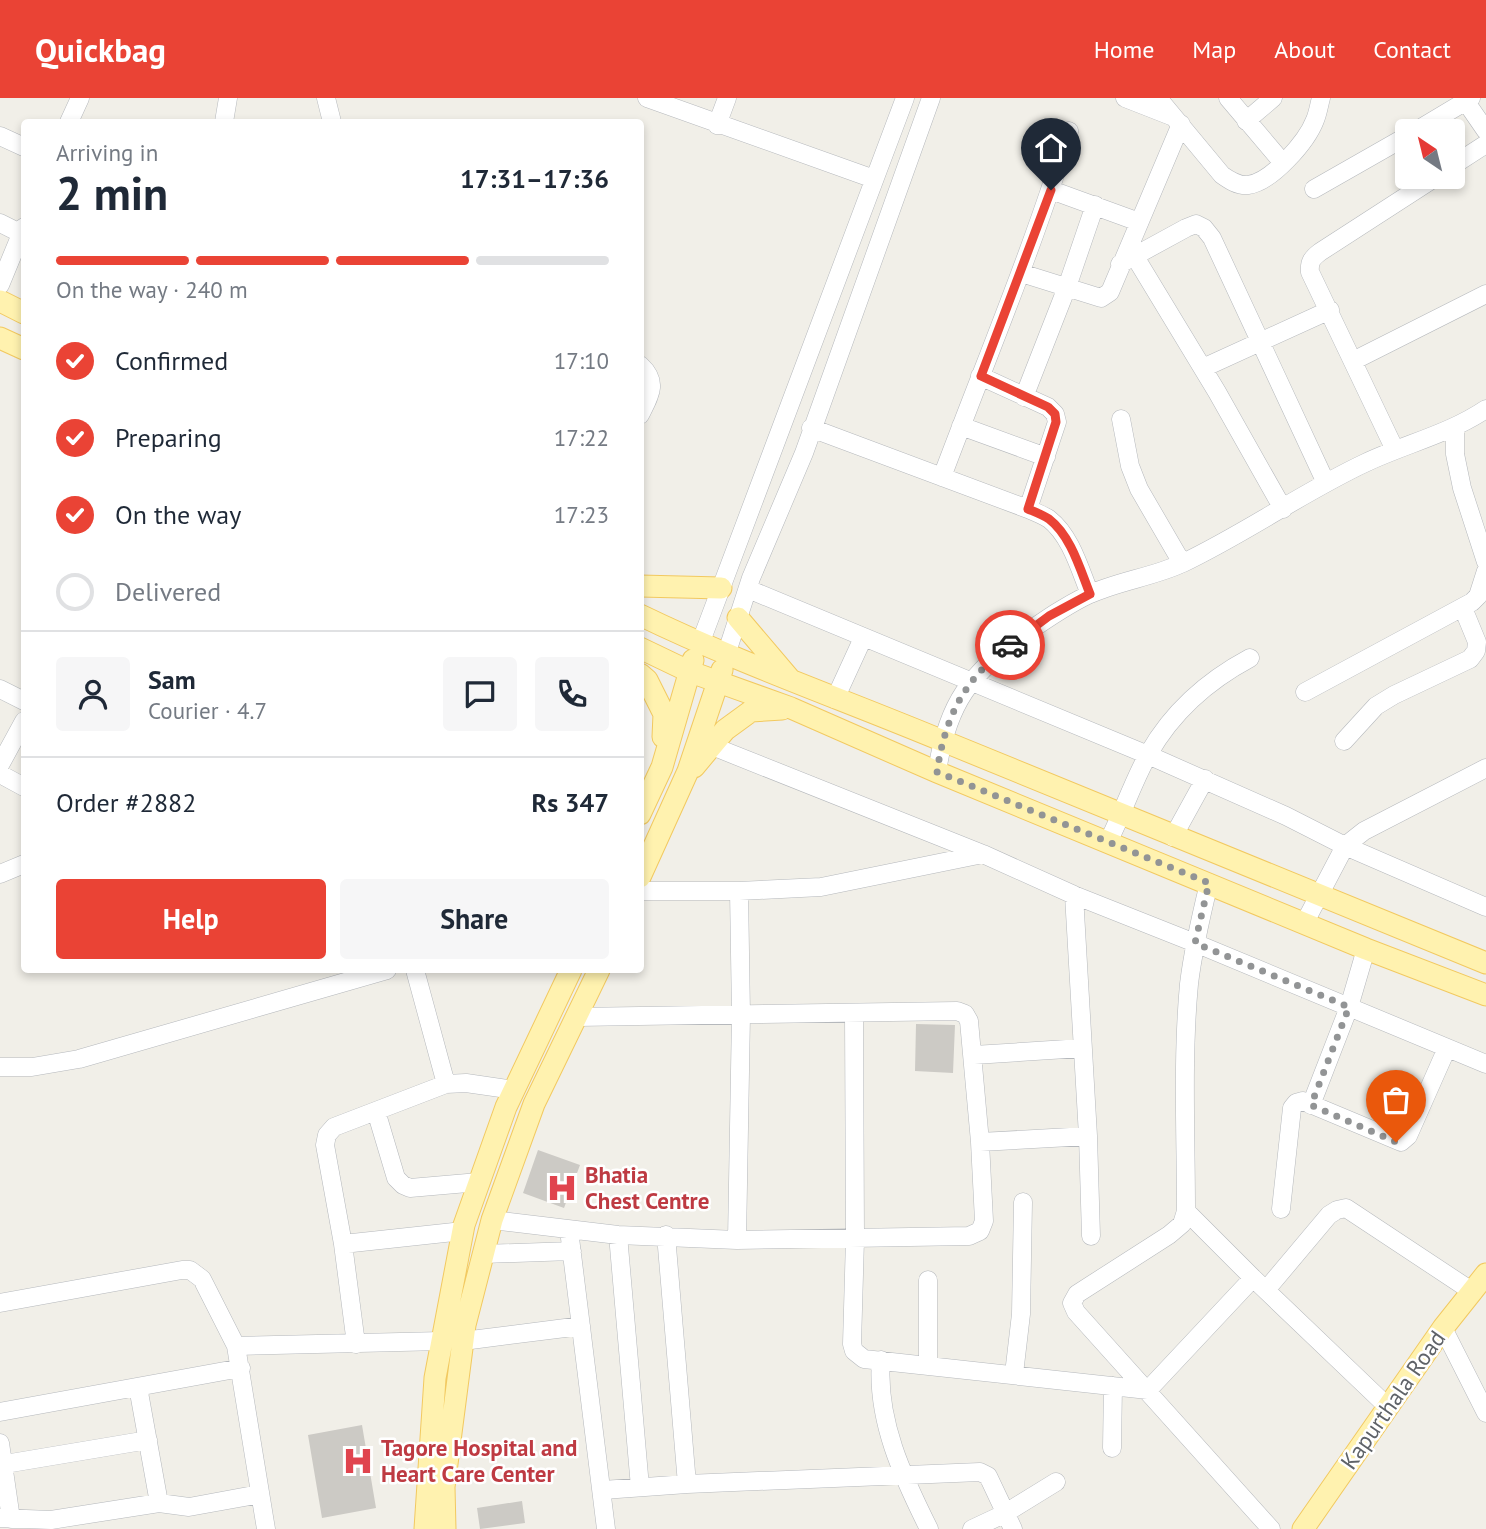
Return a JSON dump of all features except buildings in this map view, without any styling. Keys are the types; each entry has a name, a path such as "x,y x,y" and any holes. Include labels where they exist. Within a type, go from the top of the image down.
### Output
{"main road":[{"path":"0,301 21,312"},
{"path":"0,338 21,348"},
{"path":"644,586 721,588"},
{"path":"644,617 700,644 1486,962"},
{"path":"738,618 792,681"},
{"path":"644,805 662,767 688,671 700,644"},
{"path":"644,650 688,671 791,708 937,772 1366,949 1486,995"},
{"path":"644,868 684,780 726,654"},
{"path":"644,677 664,714 662,767"},
{"path":"684,780 725,730 751,712 791,708"},
{"path":"445,1529 444,1487 452,1341 463,1231 514,1090 570,973"},
{"path":"425,1529 435,1378 452,1341 465,1325 492,1220 534,1104 598,973"},
{"name":"Kapurthala Road","path":"1303,1529 1443,1328 1486,1274"}],"street":[{"path":"70,119 80,98"},
{"path":"224,119 228,98"},
{"path":"326,98 331,119"},
{"path":"647,98 874,180"},
{"path":"717,125 727,98"},
{"path":"700,644 905,98"},
{"path":"726,654 748,589 804,453 931,98"},
{"path":"1125,98 1178,121"},
{"path":"1158,98 1222,175 1234,182 1248,185 1264,178 1283,163 1304,140 1316,119 1321,98"},
{"path":"1228,98 1283,163"},
{"path":"1246,121 1273,98"},
{"path":"1437,119 1469,100 1486,131"},
{"path":"1021,273 1101,298 1106,296 1127,260 1178,121"},
{"path":"942,477 1021,273 1069,131"},
{"path":"0,136 21,146"},
{"path":"1314,189 1395,143"},
{"path":"1465,158 1486,144"},
{"path":"1395,450 1309,265 1312,258 1418,189"},
{"path":"1051,190 1139,222"},
{"path":"1024,397 1067,287 1095,205"},
{"path":"0,223 21,229"},
{"path":"1127,260 1186,228 1196,225 1204,228 1212,238 1326,483"},
{"path":"0,285 21,235"},
{"path":"1127,260 1203,368 1283,509"},
{"path":"1353,361 1486,294"},
{"path":"1203,368 1330,310"},
{"path":"644,369 651,377 653,389 644,407"},
{"path":"981,376 1048,407 1055,414 1056,422 1028,509"},
{"path":"937,772 942,740 957,702 971,681 993,657 1049,616 1090,594 1182,563 1326,483 1395,450 1455,428 1486,409"},
{"path":"1121,419 1130,466 1139,489 1182,563"},
{"path":"961,426 1046,457"},
{"path":"811,428 1049,519 1062,533 1072,551 1090,594"},
{"path":"1455,428 1455,454 1462,488 1486,562"},
{"path":"1305,692 1463,608 1478,596 1486,571"},
{"path":"748,589 1205,779 1345,846 1486,907"},
{"path":"1344,741 1376,706 1470,659 1476,651 1477,642 1463,608"},
{"path":"835,699 863,638"},
{"path":"1108,842 1148,755 1170,722 1190,698 1224,671 1250,658"},
{"path":"0,689 21,700"},
{"path":"0,765 21,726"},
{"path":"712,746 983,854 1074,895 1486,1064"},
{"path":"1305,922 1345,846 1364,831 1486,768"},
{"path":"0,774 21,785"},
{"path":"1173,837 1205,779"},
{"path":"644,891 739,891 821,887 983,854"},
{"path":"0,874 21,864"},
{"path":"1209,883 1189,983 1186,1039 1186,1211 1182,1224 1077,1294 1072,1303 1076,1312 1271,1529"},
{"path":"737,1240 741,1015 739,891"},
{"path":"1074,895 1091,1236"},
{"path":"1311,1105 1349,1007 1366,949"},
{"path":"0,1067 32,1067 79,1059 377,973"},
{"path":"416,973 446,1084"},
{"path":"492,1220 618,1235 737,1240 969,1236 980,1231 984,1221 974,1055 969,1021 965,1014 957,1011 577,1017"},
{"path":"854,1013 855,1239 852,1344 859,1356 864,1359 1148,1390"},
{"path":"974,1055 1082,1048"},
{"path":"1280,1209 1292,1108 1303,1101 1401,1142 1408,1136 1447,1048"},
{"path":"356,1343 343,1244 325,1145 327,1135 334,1127 446,1084 466,1083 514,1090"},
{"path":"376,1111 397,1178 403,1185 410,1188 479,1182"},
{"path":"980,1142 1088,1136"},
{"path":"1014,1374 1021,1314 1023,1202"},
{"path":"1148,1390 1329,1215 1342,1208 1346,1208 1473,1292"},
{"path":"1186,1211 1388,1407"},
{"path":"569,1230 606,1529"},
{"path":"343,1244 463,1231"},
{"path":"618,1235 640,1487"},
{"path":"666,1235 687,1484"},
{"path":"484,1254 572,1251"},
{"path":"0,1303 190,1270 202,1279 236,1346 266,1529"},
{"path":"928,1280 928,1365"},
{"path":"236,1346 452,1341 581,1326"},
{"path":"1443,1328 1486,1413"},
{"path":"881,1360 879,1378 883,1407 903,1476 929,1529"},
{"path":"0,1412 241,1368"},
{"path":"1112,1448 1113,1386"},
{"path":"138,1387 159,1503"},
{"path":"5,1464 148,1440"},
{"path":"0,1443 5,1464 6,1518 51,1520 159,1503 188,1507 260,1494"},
{"path":"603,1490 980,1472 985,1474 1009,1522"},
{"path":"972,1529 1009,1522 1056,1482"}],"way so far":[{"path":"1010,645 993,657 971,681 957,702 942,740 937,772 1209,883 1195,943 1349,1007 1311,1105 1396,1142"}],"place":[{"name":"Bhatia Chest Centre","path":"562,1188"},
{"name":"Tagore Hospital and Heart Care Center","path":"358,1461"}],"route":[{"path":"1010,645 1049,616 1090,594 1062,533 1049,519 1028,509 1056,422 1055,414 1048,407 981,376 1051,190"}]}
